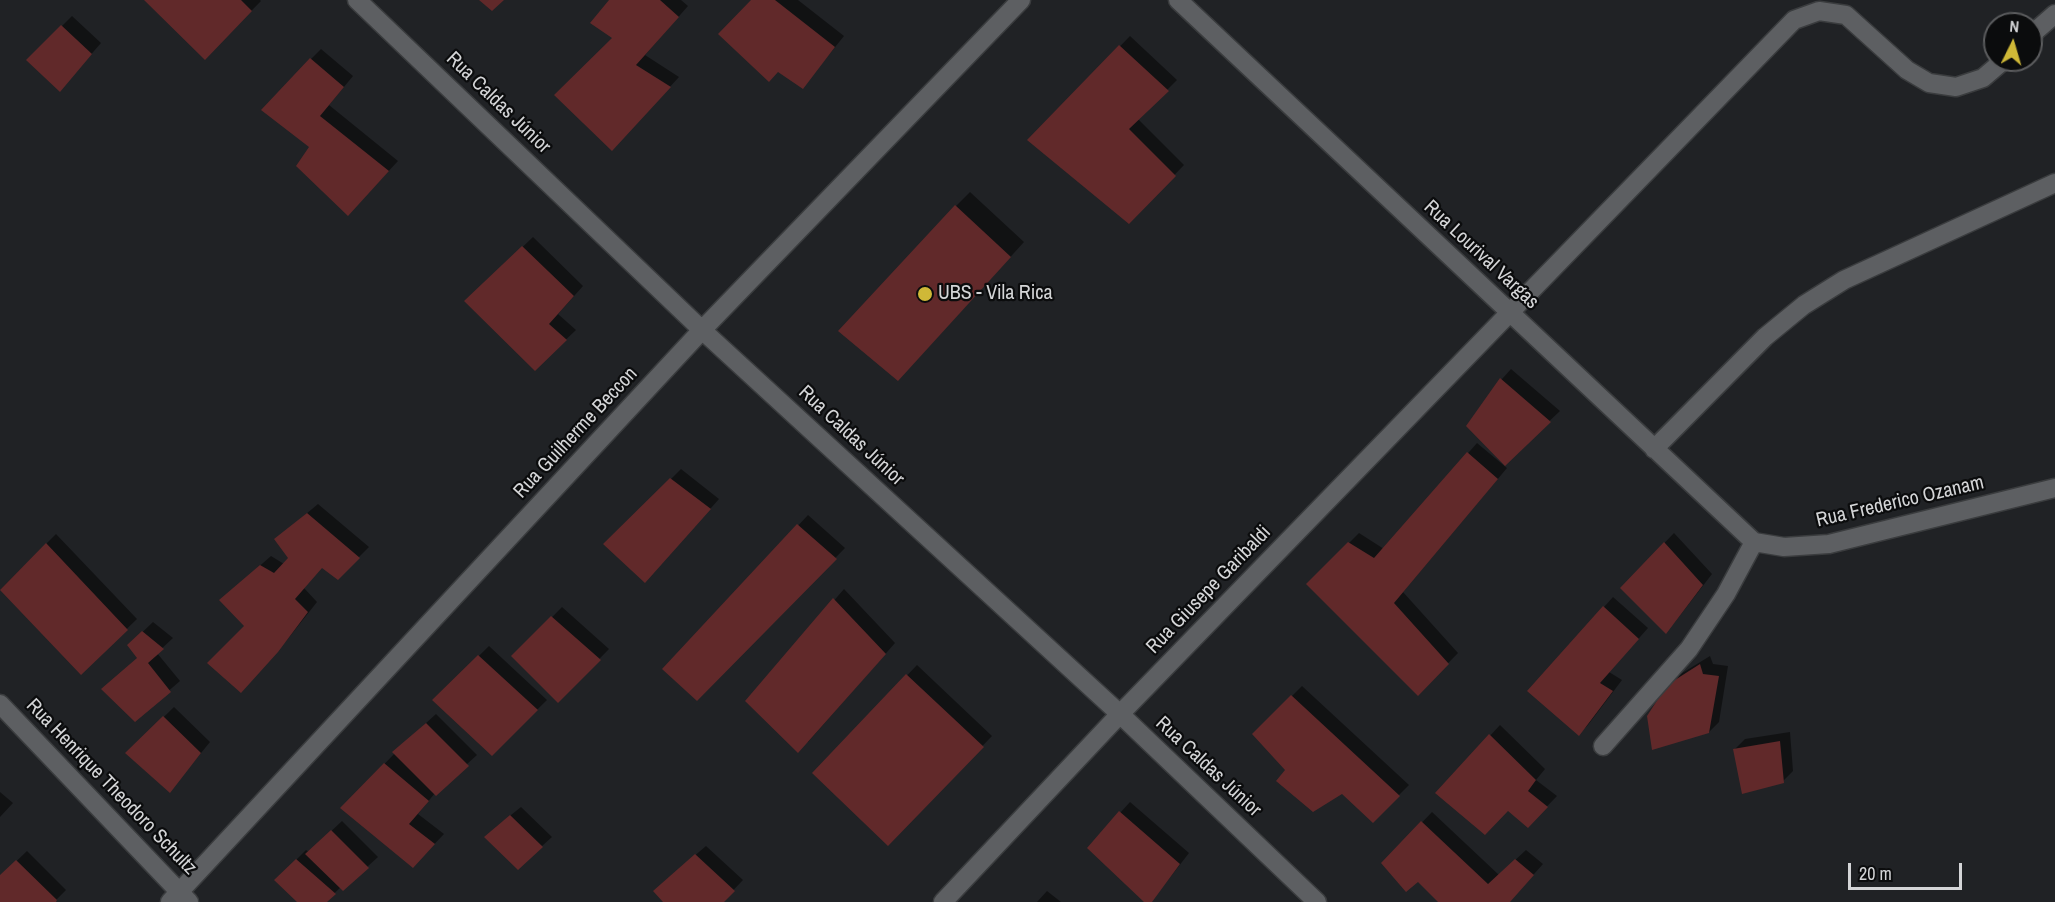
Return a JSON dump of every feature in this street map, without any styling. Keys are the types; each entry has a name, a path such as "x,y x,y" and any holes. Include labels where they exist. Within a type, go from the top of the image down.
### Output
{"street":[{"name":"Rua Caldas Júnior","path":"357,0 702,330 1120,714 1317,902"},
{"name":"Rua Guilherme Beccon","path":"180,899 702,330 1021,0"},
{"name":"Rua Lourival Vargas","path":"1178,0 1754,542"},
{"name":"Rua Giusepe Garibaldi","path":"943,902 1120,714 1794,20 1819,10 1846,15 1907,70 1929,83 1956,87 1983,78 1990,72"},
{"path":"2043,24 2055,14"},
{"path":"1654,449 1765,337 1804,304 1844,280 2055,183"},
{"name":"Rua Frederico Ozanam","path":"1754,542 1784,547 1829,544 2055,488"},
{"path":"1603,746 1689,649 1726,594 1754,542"},
{"name":"Rua Henrique Theodoro Schultz","path":"0,704 180,899"}],"building":[{"path":"144,0 241,0 252,11 205,60"},
{"path":"479,0 504,0 492,11"},
{"path":"609,0 660,0 679,17 636,65 671,87 612,151 554,95 612,38 590,23"},
{"path":"751,0 775,0 835,47 803,89 778,72 769,82 718,34"},
{"path":"61,25 92,54 60,92 26,60"},
{"path":"1119,45 1169,91 1129,129 1176,176 1129,224 1027,140"},
{"path":"310,58 344,87 320,116 389,171 348,216 296,166 309,147 261,110"},
{"name":"UBS - Vila Rica","path":"955,205 1011,257 898,381 838,331"},
{"path":"522,246 574,296 549,324 567,340 535,371 464,301"},
{"path":"1500,378 1551,422 1505,466 1466,426"},
{"path":"1467,452 1498,479 1394,603 1449,664 1418,696 1306,584 1348,542 1374,558"},
{"path":"670,478 711,509 645,583 603,544"},
{"path":"307,513 360,558 338,580 322,568 295,599 308,612 278,652 241,693 207,663 244,626 219,600 260,565 274,573 288,558 274,539"},
{"path":"797,524 837,559 697,701 662,669"},
{"path":"1664,542 1703,585 1666,634 1620,588"},
{"path":"46,543 128,630 81,675 0,590"},
{"path":"833,598 886,654 798,753 745,701"},
{"path":"1603,606 1639,639 1600,683 1613,691 1579,736 1527,691"},
{"path":"551,616 601,660 558,703 511,656"},
{"path":"142,631 164,649 148,663 171,692 135,722 101,689 137,658 127,645"},
{"path":"478,655 538,710 492,756 432,700"},
{"path":"1700,664 1703,674 1719,676 1709,733 1652,750 1647,716 1667,685"},
{"path":"906,674 984,747 888,846 812,773"},
{"path":"1291,695 1400,796 1373,823 1342,794 1313,812 1276,781 1285,770 1252,734"},
{"path":"163,716 201,753 170,793 125,753"},
{"path":"426,723 469,766 436,796 392,752"},
{"path":"1489,734 1536,780 1528,791 1548,807 1528,828 1508,811 1485,835 1435,793"},
{"path":"1780,741 1784,783 1742,794 1733,749"},
{"path":"384,763 429,801 409,824 435,844 413,868 340,808"},
{"path":"1119,811 1180,864 1152,902 1144,902 1087,848"},
{"path":"510,815 543,847 518,870 484,837"},
{"path":"1421,821 1488,884 1515,859 1534,875 1510,902 1438,902 1418,882 1406,892 1381,863"},
{"path":"331,830 369,868 343,891 305,854"},
{"path":"695,854 735,891 724,902 663,902 653,891"},
{"path":"296,859 336,894 327,902 297,902 274,880"},
{"path":"16,860 57,900 56,902 0,902 0,875"}],"place":[{"name":"UBS - Vila Rica","path":"925,294"}]}
